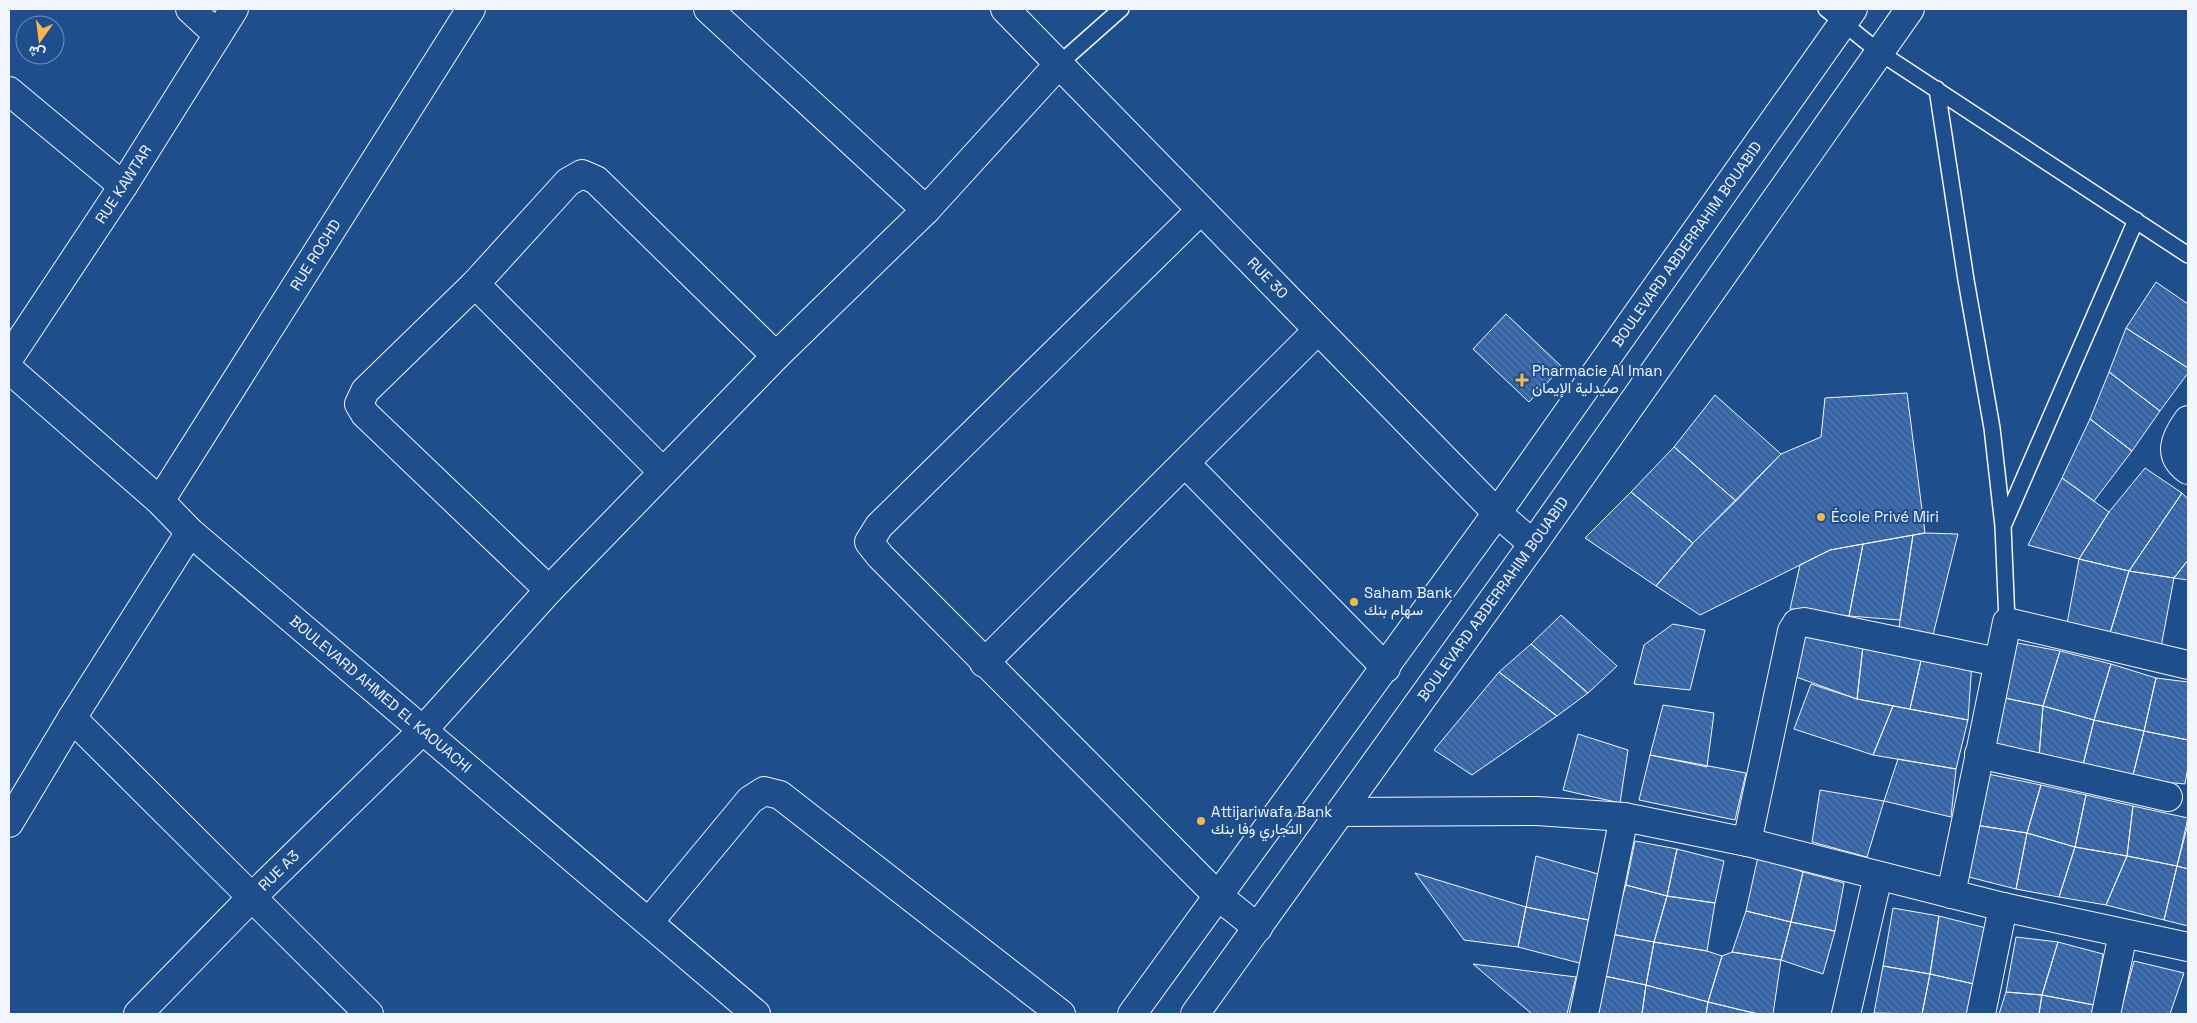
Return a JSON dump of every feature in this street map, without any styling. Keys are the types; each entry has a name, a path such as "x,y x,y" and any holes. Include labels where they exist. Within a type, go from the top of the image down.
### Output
{"street":[{"path":"190,9 217,34"},
{"name":"RUE KAWTAR","path":"9,358 123,186 234,9"},
{"name":"RUE ROCHD","path":"160,501 471,9"},
{"path":"708,9 926,210"},
{"name":"RUE 30","path":"1005,9 1498,513 1533,544"},
{"name":"BOULEVARD ABDERRAHIM BOUABID","path":"1195,1014 1533,544 1910,9"},
{"name":"BOULEVARD ABDERRAHIM BOUABID","path":"1132,1014 1498,513 1841,14"},
{"name":"RUE A3","path":"138,1014 251,898 424,730 548,590 776,356 926,210 1059,64"},
{"path":"9,91 123,186"},
{"path":"548,590 366,414 359,404 365,391 475,284 568,182 582,174 596,180 776,356"},
{"path":"1201,210 879,526 869,542 880,556 984,663 1218,896 1258,928"},
{"path":"475,284 663,472"},
{"path":"984,663 1318,330"},
{"name":"BOULEVARD AHMED EL KAOUACHI","path":"9,368 160,501 190,532 756,1014"},
{"path":"2188,420 2179,432 2175,448 2179,463 2188,470"},
{"path":"1185,463 1386,668"},
{"path":"9,823 72,718 190,532"},
{"path":"1747,842 1792,631 1796,623 1804,622 1998,662"},
{"path":"1951,894 2007,622 2188,664"},
{"path":"72,718 369,1014"},
{"path":"1979,754 2168,797"},
{"path":"649,922 750,800 764,791 780,794 1061,1014"},
{"path":"1341,812 1537,811 1624,817 1747,842 2003,907 2188,947"},
{"path":"1584,1014 1624,817"},
{"path":"1846,1014 1878,876"},
{"path":"1980,1014 2003,907"},
{"path":"2106,1014 2123,934"}],"lane":[{"path":"1059,64 1120,9"},
{"path":"1841,14 1878,52 2188,255"},
{"path":"1937,89 1968,297 1992,428 2003,526 2007,622"},
{"path":"2003,526 2136,220"}],"building":[{"path":"2156,282 2188,304 2188,368 2126,328"},
{"path":"1506,314 1562,367 1529,402 1473,349"},
{"path":"2126,328 2188,368 2188,373 2160,411 2109,372"},
{"path":"2109,372 2160,411 2132,451 2090,419"},
{"name":"École Privé Miri","path":"1907,393 1925,533 1830,550 1700,615 1656,586 1693,543 1781,454 1821,437 1825,398"},
{"path":"1715,395 1781,454 1736,501 1674,447"},
{"path":"2090,419 2132,451 2094,501 2062,478"},
{"path":"1674,447 1736,501 1693,543 1631,492"},
{"path":"2145,468 2182,493 2129,571 2079,559 2109,512"},
{"path":"2062,478 2109,512 2079,559 2028,545"},
{"path":"1631,492 1693,543 1656,586 1585,538"},
{"path":"2182,493 2188,499 2188,560 2174,578 2129,571"},
{"path":"1925,533 1958,534 1932,639 1898,634 1913,535"},
{"path":"1913,535 1900,620 1849,616 1863,544"},
{"path":"1863,544 1849,616 1790,609 1800,565 1830,550"},
{"path":"2079,559 2129,571 2110,633 2066,629"},
{"path":"2188,560 2188,580 2174,578"},
{"path":"2129,571 2174,578 2161,647 2110,633"},
{"path":"1561,615 1617,666 1588,693 1531,644"},
{"path":"1673,624 1705,630 1690,690 1634,684 1644,645"},
{"path":"1798,629 1863,646 1857,699 1788,674"},
{"path":"2012,642 2060,651 2043,706 2000,697"},
{"path":"1531,644 1588,693 1557,716 1499,672"},
{"path":"1863,646 1922,656 1910,709 1857,699"},
{"path":"2060,651 2111,664 2094,720 2043,706"},
{"path":"1922,656 1972,662 1968,720 1910,709"},
{"path":"2111,664 2156,678 2144,731 2094,720"},
{"path":"1499,672 1557,716 1472,775 1434,750"},
{"path":"2156,678 2188,682 2188,740 2144,731"},
{"path":"1811,684 1857,699 1893,706 1873,755 1794,729"},
{"path":"2000,697 2043,706 2039,757 1987,746"},
{"path":"1663,705 1714,713 1707,767 1650,755"},
{"path":"1893,706 1968,720 1956,769 1873,755"},
{"path":"2043,706 2094,720 2083,765 2039,757"},
{"path":"2094,720 2144,731 2132,779 2083,765"},
{"path":"2144,731 2188,740 2188,767 2185,784 2132,779"},
{"path":"1578,734 1628,750 1620,803 1563,790"},
{"path":"1650,755 1746,773 1735,820 1639,800"},
{"path":"1898,759 1956,769 1951,817 1884,801"},
{"path":"1988,774 2041,785 2027,833 1975,825"},
{"path":"2041,785 2086,795 2075,847 2027,833"},
{"path":"1820,790 1884,801 1867,857 1812,842"},
{"path":"2086,795 2133,806 2127,856 2075,847"},
{"path":"2133,806 2188,818 2177,866 2127,856"},
{"path":"2188,824 2188,869 2177,866"},
{"path":"1975,825 2027,833 2016,889 1961,875"},
{"path":"2027,833 2075,847 2059,897 2016,889"},
{"path":"1635,841 1677,849 1667,896 1626,885"},
{"path":"2075,847 2127,856 2106,905 2059,897"},
{"path":"1677,849 1724,861 1715,903 1667,896"},
{"path":"1536,856 1598,874 1593,921 1526,907"},
{"path":"2127,856 2177,866 2164,920 2106,905"},
{"path":"1758,857 1803,872 1791,922 1746,911"},
{"path":"2177,866 2188,869 2188,926 2164,920"},
{"path":"1803,872 1844,883 1835,931 1791,922"},
{"path":"1415,873 1526,907 1518,947 1464,940"},
{"path":"1626,885 1667,896 1654,942 1611,934"},
{"path":"1667,896 1715,903 1707,951 1654,942"},
{"path":"1526,907 1593,921 1583,964 1518,947"},
{"path":"1893,908 1939,916 1930,974 1883,966"},
{"path":"1746,911 1791,922 1781,960 1732,952"},
{"path":"1939,916 1990,929 1974,984 1930,974"},
{"path":"1791,922 1835,931 1823,974 1781,960"},
{"path":"1611,934 1654,942 1646,985 1600,975"},
{"path":"2016,937 2058,942 2042,995 2006,992"},
{"path":"1654,942 1707,951 1722,956 1708,1002 1646,985"},
{"path":"2058,942 2103,954 2094,1005 2042,995"},
{"path":"1732,952 1781,960 1773,1014 1758,1014 1708,1002 1722,956"},
{"path":"2134,961 2184,973 2170,1014 2120,1014"},
{"path":"1473,964 1576,977 1567,1014 1532,1014"},
{"path":"1883,966 1930,974 1922,1014 1874,1013"},
{"path":"1930,974 1974,984 1970,1014 1922,1014"},
{"path":"1600,975 1646,985 1642,1014 1587,1014"},
{"path":"1646,985 1708,1002 1706,1014 1642,1014"},
{"path":"2006,992 2042,995 2039,1014 1999,1014"},
{"path":"2042,995 2094,1005 2092,1014 2039,1014"},
{"path":"1708,1002 1758,1014 1706,1014"}],"place":[{"name":"Pharmacie Al Iman صيدلية الإيمان","path":"1522,380"},
{"name":"École Privé Miri","path":"1821,517"},
{"name":"Saham Bank سهام بنك","path":"1354,602"},
{"name":"Attijariwafa Bank التجاري وفا بنك","path":"1201,821"}]}
